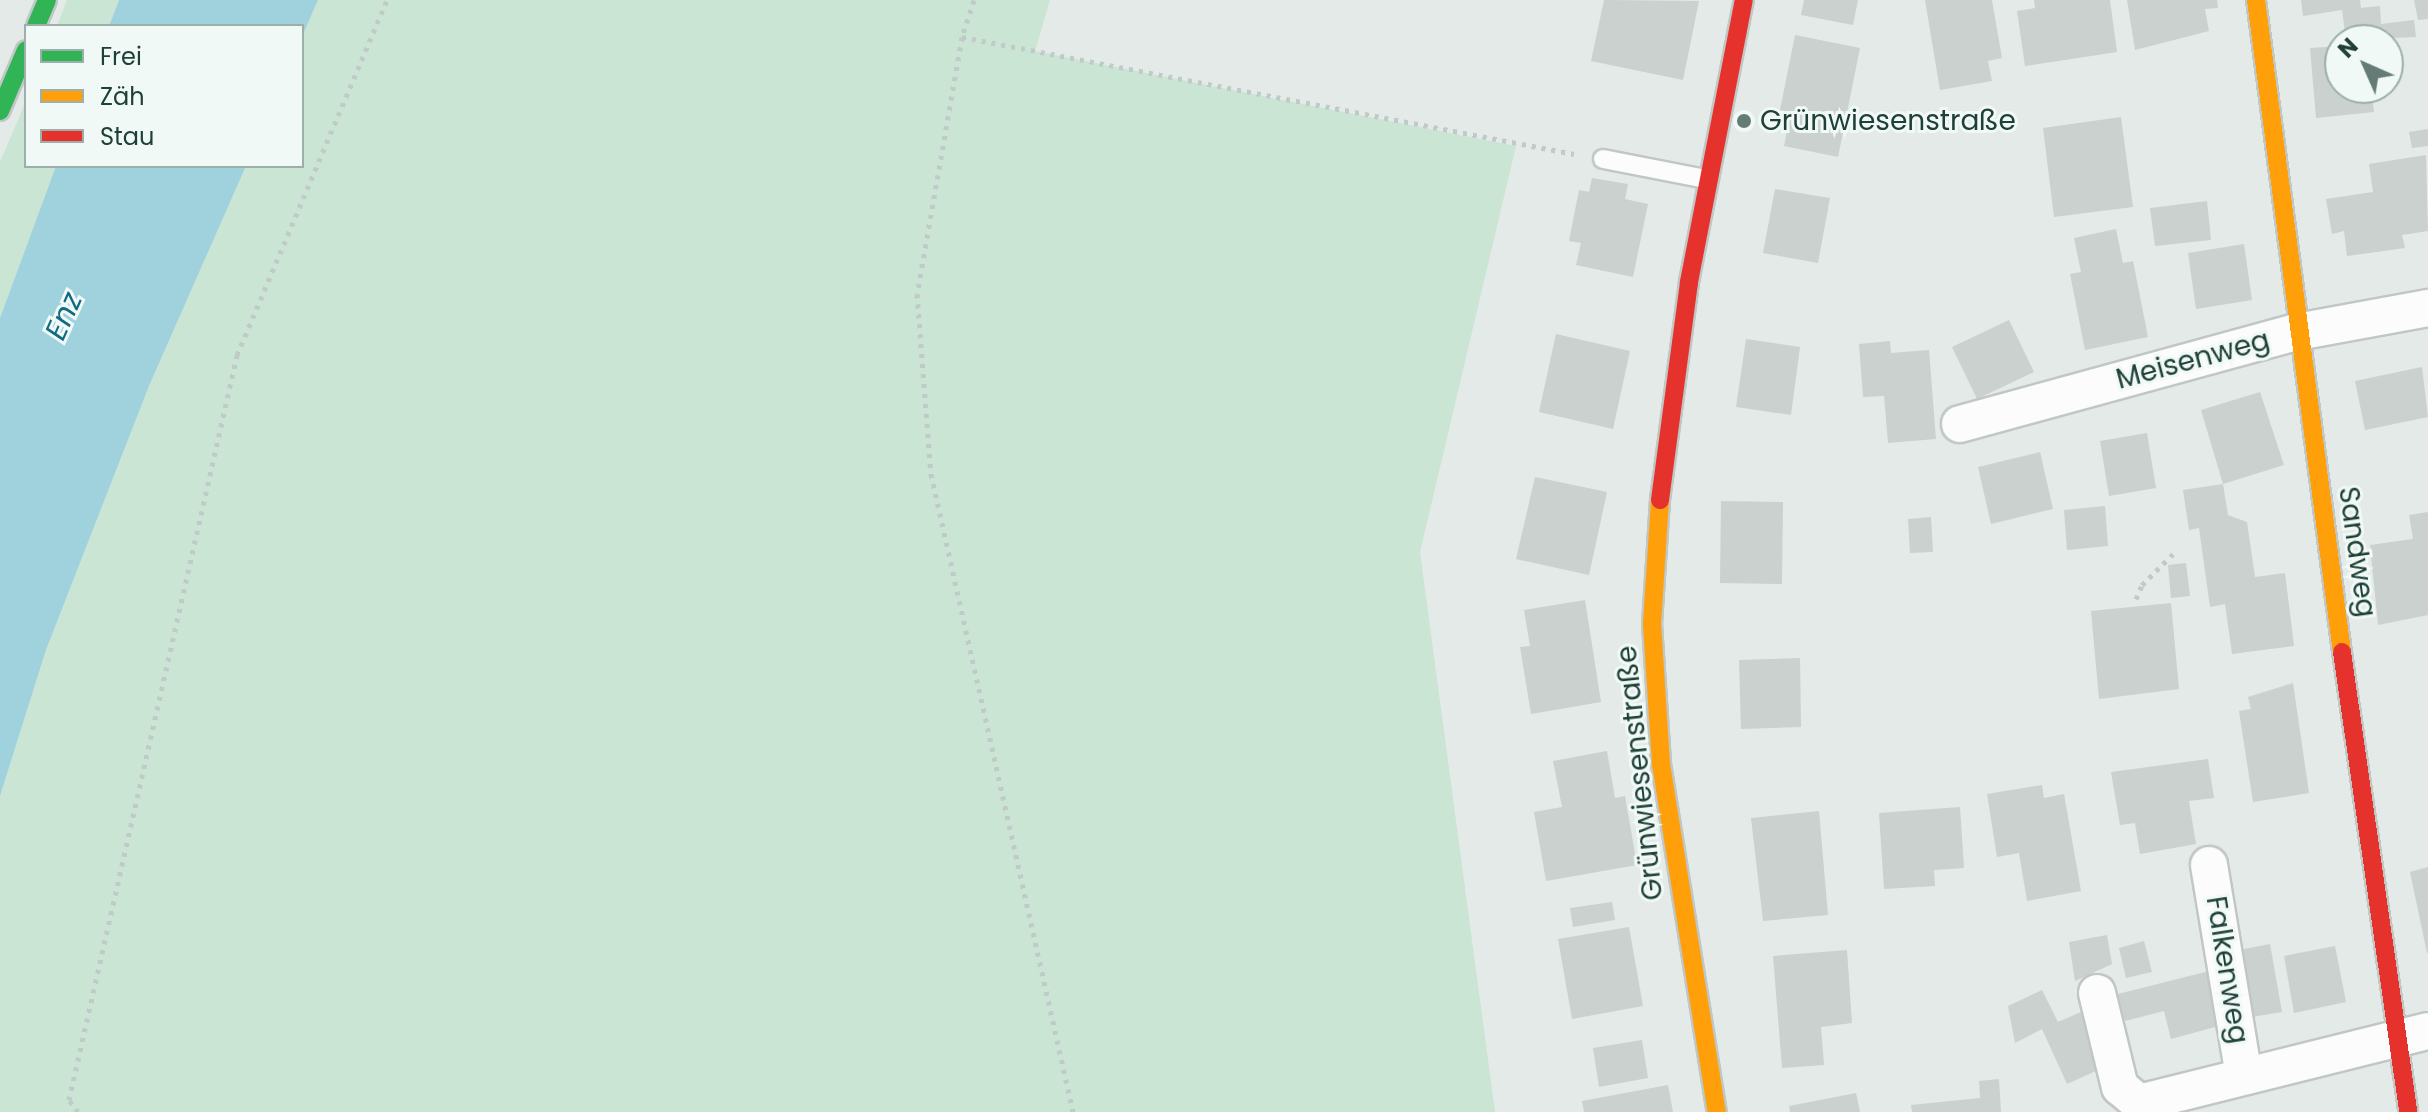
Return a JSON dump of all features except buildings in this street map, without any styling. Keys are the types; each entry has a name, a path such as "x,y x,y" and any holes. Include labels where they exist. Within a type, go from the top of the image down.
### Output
{"street":[{"path":"37,24 47,0"},
{"name":"Grünwiesenstraße","path":"1717,1112 1661,764 1652,624 1661,480 1706,179 1744,0"},
{"name":"Sandweg","path":"2256,0 2297,332 2414,1035 2408,1112"},
{"path":"0,111 24,55"},
{"name":"Meisenweg","path":"1960,424 2297,332 2428,308"},
{"name":"Falkenweg","path":"2209,865 2244,1076"},
{"name":"Falkenweg","path":"2097,993 2120,1087 2139,1103 2414,1035"}],"lane":[{"path":"1603,159 1706,179"}],"path":[{"path":"78,1112 69,1100 237,355 387,0"},
{"path":"974,0 962,37 917,294 931,474 1073,1112"},
{"path":"962,37 1603,159"},
{"path":"2136,599 2142,585 2177,550"}],"green space":[{"path":"67,0 119,0 110,24 58,24"},
{"path":"318,0 1050,0 1035,51 1516,146 1420,552 1495,1112 0,1112 0,796 46,650 149,386 245,168 304,168 304,32"},
{"path":"24,106 24,168 55,168 0,318 0,162"}],"water":[{"path":"119,0 318,0 304,32 304,24 110,24"},
{"name":"Enz","path":"55,168 245,168 149,386 46,650 0,796 0,318"}],"traffic: fast":[{"path":"37,24 47,0"},
{"path":"0,111 24,55"}],"traffic: slow":[{"path":"2256,0 2342,652"},
{"path":"1660,500 1652,624 1661,764 1717,1112"}],"traffic: jam":[{"path":"1660,500 1689,282 1744,0"},
{"path":"2342,652 2408,1112"}],"place":[{"name":"Grünwiesenstraße","path":"1744,121"}]}
